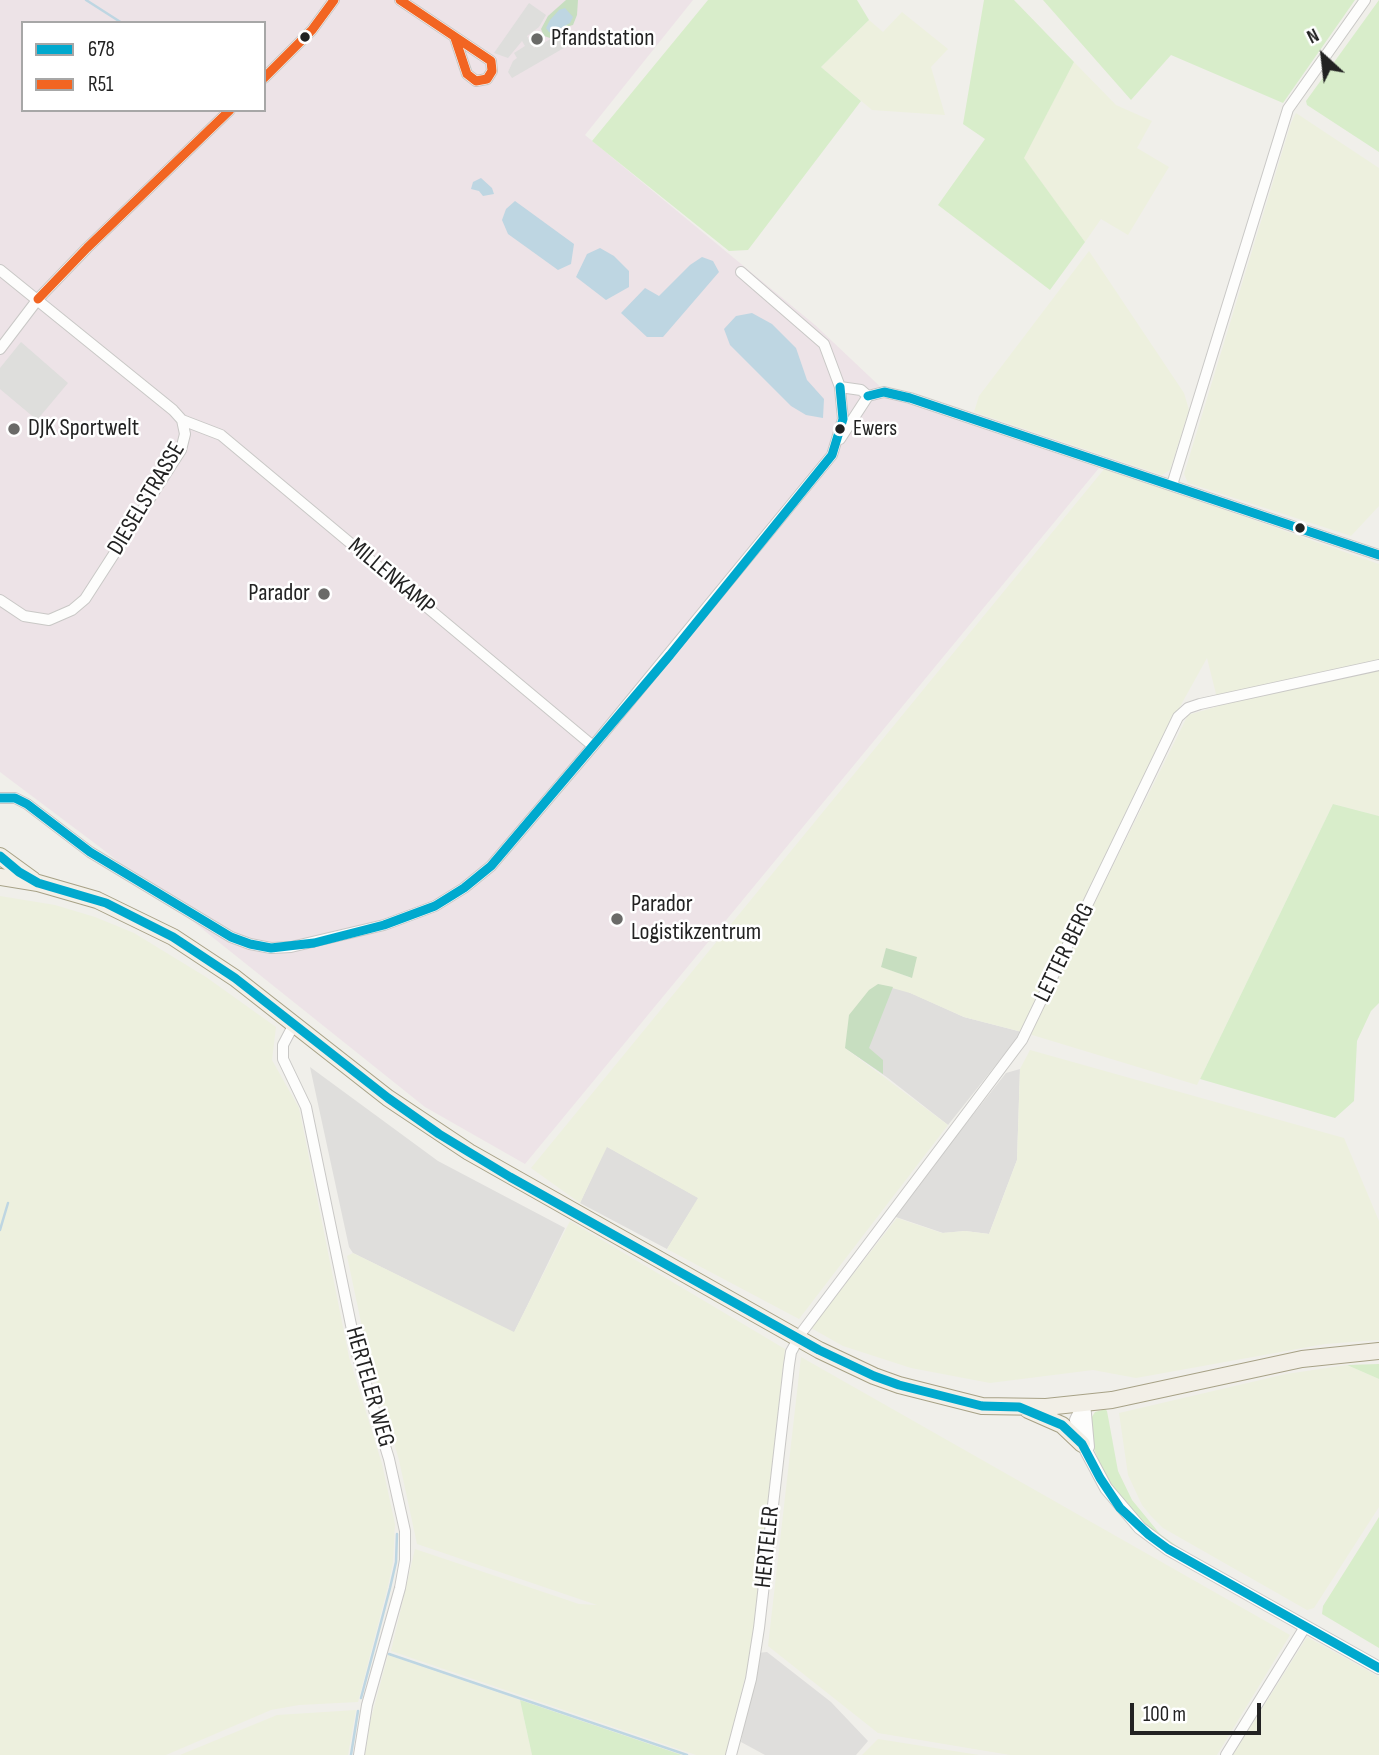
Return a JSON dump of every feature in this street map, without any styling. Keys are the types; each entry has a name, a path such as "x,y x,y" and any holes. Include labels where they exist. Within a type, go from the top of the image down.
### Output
{"main road":[{"path":"0,856 38,883"},
{"path":"0,877 38,883 97,900 165,932 224,971 388,1098 468,1152 798,1339 839,1361 899,1385 982,1406 1084,1403 1271,1364 1379,1351"},
{"path":"1019,1407 1062,1425 1086,1451"}],"street":[{"path":"266,76 313,30 334,0"},
{"path":"400,0 455,37"},
{"path":"1172,485 1288,109 1365,0"},
{"path":"0,349 38,299 86,248 228,112"},
{"name":"DIESELSTRASSE","path":"0,270 173,410 182,420 185,434 181,450 85,599 72,610 49,620 24,616 0,600"},
{"path":"741,272 824,344 840,387 842,419 835,447"},
{"path":"840,387 861,390 868,396"},
{"path":"0,798 15,798 27,804 90,852 231,937 250,944 271,948 291,947 384,925 435,906 464,888 491,866 823,465 868,396 884,392 910,398 1379,555"},
{"name":"MILLENKAMP","path":"182,420 222,435 593,746"},
{"name":"LETTER BERG","path":"798,1339 856,1258 1022,1040 1178,717 1188,708 1200,704 1379,665"},
{"name":"HERTELER WEG","path":"294,1024 283,1045 283,1059 306,1107 357,1354 389,1459 405,1531 405,1560 400,1588 367,1705 359,1755"},
{"name":"HERTELER","path":"732,1755 755,1653 789,1365 791,1352 798,1339"},
{"path":"1084,1403 1086,1451 1111,1495 1140,1528 1168,1549 1379,1668"},
{"path":"1226,1755 1306,1626"}],"shaded area":[{"path":"0,0 693,0 585,135 815,325 888,394 1099,468 525,1164 425,1107 101,848 0,772"},
{"path":"529,3 546,15 539,27 527,36 534,48 569,29 576,41 512,78 508,72 517,58 514,53 525,46 522,41 508,58 494,53"},
{"path":"21,342 68,383 37,420 0,389 0,368"},
{"path":"878,984 902,989 964,1017 1022,1032 948,1125 845,1048"},
{"path":"310,1067 438,1161 565,1228 514,1333 353,1253 349,1247"},
{"path":"1020,1069 1017,1160 989,1234 965,1231 943,1233 893,1216 1006,1073"},
{"path":"606,1146 699,1198 667,1249 580,1203"},
{"path":"767,1652 831,1702 868,1741 856,1755 765,1755 741,1742 757,1653"}],"green space":[{"path":"566,0 578,0 573,25 559,29 550,38 544,36 541,29 548,16"},
{"path":"708,0 857,0 869,20 821,67 861,101 748,250 729,251 592,141"},
{"path":"984,0 1014,0 1074,62 1024,158 1085,242 1050,290 938,205 985,139 963,124"},
{"path":"1043,0 1355,0 1283,103 1171,55 1131,100"},
{"path":"1379,0 1379,152 1307,105 1306,101"},
{"path":"902,12 948,49 931,67 945,115 872,110 821,67 869,20 883,32"},
{"path":"1074,62 1116,105 1152,121 1137,148 1169,167 1128,235 1101,219 1085,242 1023,158"},
{"path":"1296,113 1379,168 1379,506 1351,536 1188,483 1184,474"},
{"path":"1089,251 1184,393 1189,410 1170,470 1162,475 974,412 979,396"},
{"path":"1105,468 1379,564 1379,816 1333,804 1197,1085 1029,1034 1188,715 1219,706 1207,658 1182,703 1022,1032 964,1017 910,993 878,984 845,1048 948,1125 799,1319 667,1249 698,1198 607,1147 580,1203 531,1168","holes":["886,949 911,978 881,966"]},
{"path":"1333,804 1379,816 1379,1003 1371,1011 1357,1041 1354,1101 1335,1118 1200,1079"},
{"path":"0,896 55,905 134,933 206,977 276,1027 272,1060 299,1108 349,1357 382,1464 395,1524 393,1562 358,1702 299,1705 271,1710 166,1755 0,1755"},
{"path":"886,948 917,957 912,978 881,967"},
{"path":"878,984 893,987 869,1048 883,1060 883,1074 845,1048 849,1015 869,990"},
{"path":"1030,1050 1344,1138 1379,1221 1379,1340 1325,1344 1136,1378 1093,1370 990,1383 911,1368 843,1346 811,1328 897,1218 942,1233 965,1231 989,1234 1017,1160 1020,1069"},
{"path":"570,1221 785,1349 751,1653 726,1755 696,1755 391,1651 415,1549 579,1604 597,1605 417,1544 399,1460 366,1346 347,1256 353,1253 514,1332"},
{"path":"801,1357 1290,1635 1217,1755 1010,1755 878,1733 768,1646"},
{"path":"1379,1364 1379,1379 1347,1365"},
{"path":"1347,1365 1379,1379 1379,1507 1314,1608 1307,1610 1163,1528 1142,1505 1128,1475 1119,1413 1286,1374"},
{"path":"1105,1409 1118,1471 1132,1500 1160,1534 1188,1554 1155,1534 1129,1509 1105,1476 1092,1444 1090,1420 1095,1412"},
{"path":"1379,1517 1379,1648 1322,1614 1323,1606"},
{"path":"1307,1637 1379,1677 1379,1755 1233,1755"},
{"path":"388,1655 520,1700 532,1755 365,1755 370,1722"},
{"path":"520,1700 682,1755 532,1755"},
{"path":"356,1710 348,1755 180,1755 277,1715"},
{"path":"878,1739 979,1755 862,1755"}],"water":[{"path":"565,8 573,17 570,23 552,33 549,32 546,28 550,20 559,10"},
{"path":"481,178 492,188 494,194 483,196 479,191 471,189 473,182"},
{"path":"515,201 574,244 571,264 558,270 508,234 502,220 506,209"},
{"path":"600,248 614,256 629,271 629,287 606,300 576,277 587,254"},
{"path":"702,257 713,261 719,272 663,337 647,337 621,313 645,288 659,296 690,265"},
{"path":"752,313 772,324 796,348 807,380 824,399 823,418 806,415 791,406 730,345 724,329 736,316"}],"waterway":[{"path":"86,0 119,21"},
{"path":"0,1230 8,1203"},
{"path":"361,1698 396,1562 397,1534"},
{"path":"389,1654 687,1755"},
{"path":"351,1755 358,1711"}],"transit line":[{"name":"R51","path":"266,76 312,30 334,0"},
{"name":"R51","path":"400,0 491,61 492,71 487,79 476,81 467,74 455,38"},
{"name":"R51","path":"38,299 228,112"},
{"name":"678","path":"0,798 15,798 27,804 90,852 231,937 250,944 271,948 314,943 384,925 435,906 464,888 491,866 670,655 832,455 843,419 840,387"},
{"name":"678","path":"868,396 884,392 910,398 1379,555"},
{"name":"678","path":"0,856 38,883 106,903 173,937 235,978 388,1098 439,1134 510,1177 819,1350 899,1385 982,1406 1019,1407 1062,1425 1082,1444 1120,1508 1149,1535 1168,1549 1379,1668"}],"place":[{"name":"Pfandstation","path":"537,39"},
{"name":"DJK Sportwelt","path":"14,429"},
{"name":"Ewers","path":"840,429"},
{"name":"Parador","path":"324,594"},
{"name":"Parador Logistikzentrum","path":"617,919"}]}
